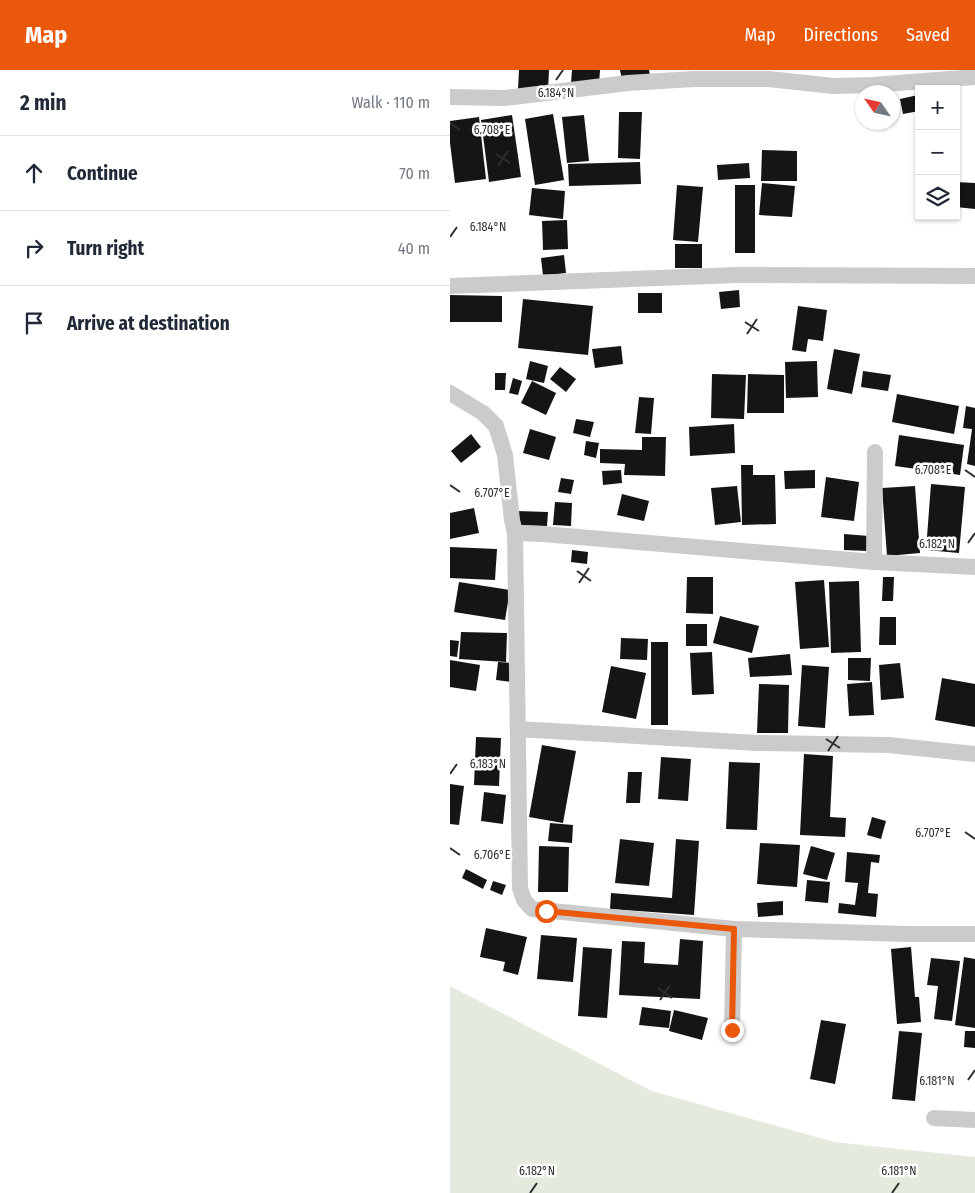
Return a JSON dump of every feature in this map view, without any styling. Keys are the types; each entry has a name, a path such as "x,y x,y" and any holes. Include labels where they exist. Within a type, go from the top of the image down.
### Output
{"street":[{"path":"450,97 505,98 628,83 694,78 768,79 834,86 975,77"},
{"path":"450,286 737,275 975,276"},
{"path":"450,393 483,413 496,426 505,454 515,533 520,888 524,900 532,909 734,929 975,934"},
{"path":"874,562 875,452"},
{"path":"515,533 552,534 874,562 975,567"},
{"path":"518,729 757,743 889,745 975,754"},
{"path":"732,1030 734,929"},
{"path":"934,1118 975,1120"}],"shaded area":[{"path":"450,986 652,1091 834,1142 975,1157 975,1193 450,1193"}],"building":[{"path":"519,70 549,70 548,91 518,89"},
{"path":"572,70 600,70 599,84 571,83"},
{"path":"620,70 649,70 650,75 622,80"},
{"path":"915,96 915,112 903,114 900,99"},
{"path":"619,112 642,112 640,159 618,158"},
{"path":"553,114 564,180 535,185 525,119"},
{"path":"512,115 521,177 489,182 481,120"},
{"path":"584,115 589,161 567,163 562,117"},
{"path":"479,117 486,179 455,183 450,143 450,121"},
{"path":"762,150 797,151 797,181 761,181"},
{"path":"640,162 641,184 569,186 568,164"},
{"path":"749,163 750,178 718,180 717,165"},
{"path":"960,182 975,183 975,209 960,207"},
{"path":"762,183 795,186 792,217 759,215"},
{"path":"677,185 703,187 698,242 673,240"},
{"path":"735,185 755,185 755,253 735,253"},
{"path":"532,188 565,191 563,219 529,215"},
{"path":"567,220 568,249 543,250 542,221"},
{"path":"675,244 702,244 702,268 675,268"},
{"path":"564,255 566,273 543,276 541,258"},
{"path":"739,290 740,307 721,309 719,292"},
{"path":"638,293 662,293 662,313 638,313"},
{"path":"450,295 502,296 502,322 450,322"},
{"path":"523,299 593,306 588,355 518,348"},
{"path":"798,306 827,310 823,341 808,339 806,352 792,350"},
{"path":"621,346 623,364 595,368 592,349"},
{"path":"834,349 860,354 852,394 827,389"},
{"path":"530,361 548,366 544,383 526,379"},
{"path":"817,361 818,397 786,398 785,362"},
{"path":"560,367 576,379 566,392 550,379"},
{"path":"863,371 891,375 888,391 861,387"},
{"path":"495,373 506,373 505,390 495,390"},
{"path":"712,374 746,375 744,419 711,418"},
{"path":"748,374 784,375 784,413 747,413"},
{"path":"513,378 522,381 518,395 509,393"},
{"path":"532,381 556,393 546,415 521,403"},
{"path":"897,394 959,406 954,434 892,422"},
{"path":"639,397 654,398 651,434 635,433"},
{"path":"966,406 975,408 975,466 967,464 972,429 963,428"},
{"path":"576,419 594,422 590,437 573,433"},
{"path":"734,424 735,453 690,456 689,427"},
{"path":"530,429 556,437 549,460 523,453"},
{"path":"471,434 481,447 461,463 451,451"},
{"path":"899,435 964,445 960,475 895,466"},
{"path":"642,437 666,437 665,476 624,475 625,464 600,463 600,449 642,450"},
{"path":"586,441 599,443 596,458 584,455"},
{"path":"741,465 753,465 753,475 775,475 776,524 742,525"},
{"path":"621,470 622,483 603,485 602,471"},
{"path":"815,470 815,488 785,489 784,471"},
{"path":"826,477 859,482 854,521 821,517"},
{"path":"561,478 574,480 571,494 558,492"},
{"path":"931,484 965,487 959,553 926,550"},
{"path":"737,486 741,522 715,525 711,488"},
{"path":"915,486 920,553 887,556 882,488"},
{"path":"622,494 649,501 644,521 617,515"},
{"path":"555,502 572,503 571,526 553,525"},
{"path":"474,508 479,533 450,539 450,513"},
{"path":"517,511 548,512 547,526 516,525"},
{"path":"844,534 869,536 868,551 844,550"},
{"path":"450,547 497,549 495,580 450,578"},
{"path":"572,550 588,552 587,564 571,562"},
{"path":"687,577 713,577 713,614 686,613"},
{"path":"883,577 894,577 893,601 882,601"},
{"path":"824,580 829,647 800,649 795,582"},
{"path":"859,581 861,652 831,653 829,582"},
{"path":"459,582 510,590 505,620 454,612"},
{"path":"720,616 759,626 752,653 713,643"},
{"path":"880,617 896,617 896,645 879,645"},
{"path":"686,624 707,624 707,646 686,646"},
{"path":"461,632 507,633 506,662 459,659"},
{"path":"621,638 648,639 647,660 620,659"},
{"path":"450,640 459,641 457,657 450,656"},
{"path":"651,642 668,642 668,725 651,725"},
{"path":"712,652 714,694 692,695 690,653"},
{"path":"790,654 792,675 750,677 748,658"},
{"path":"848,658 871,658 870,681 848,680"},
{"path":"450,660 480,665 476,691 450,687"},
{"path":"498,662 513,663 511,682 496,680"},
{"path":"900,663 904,698 881,700 879,665"},
{"path":"802,665 829,667 825,728 798,726"},
{"path":"611,666 646,673 636,719 602,712"},
{"path":"942,678 975,684 975,727 935,720"},
{"path":"872,682 874,715 849,716 847,684"},
{"path":"759,684 789,685 788,733 757,733"},
{"path":"476,737 501,738 499,786 474,785"},
{"path":"542,745 576,751 563,823 529,817"},
{"path":"804,754 833,756 830,817 846,818 845,837 800,835"},
{"path":"661,757 691,759 688,801 658,799"},
{"path":"729,762 760,763 757,830 726,829"},
{"path":"628,772 642,772 640,803 626,803"},
{"path":"450,784 464,786 459,825 450,824"},
{"path":"484,792 506,795 503,824 481,821"},
{"path":"872,817 886,821 881,839 867,835"},
{"path":"550,823 573,825 572,843 548,841"},
{"path":"620,839 654,843 649,886 615,883"},
{"path":"676,839 699,841 694,915 610,909 611,893 672,898"},
{"path":"760,843 800,845 797,887 757,884"},
{"path":"539,846 569,847 568,892 538,892"},
{"path":"811,846 835,853 827,880 803,874"},
{"path":"847,852 880,855 879,863 871,862 868,893 878,894 876,917 838,913 839,903 855,905 858,883 845,882"},
{"path":"466,869 487,880 483,889 462,878"},
{"path":"807,880 830,882 828,903 805,901"},
{"path":"493,881 506,885 502,895 490,890"},
{"path":"783,901 783,915 758,917 757,903"},
{"path":"486,928 527,937 518,975 503,971 505,962 480,957"},
{"path":"541,935 577,938 573,982 537,979"},
{"path":"680,939 703,941 700,999 619,995 622,941 645,942 644,963 678,965"},
{"path":"583,947 612,949 607,1018 578,1016"},
{"path":"911,947 915,997 919,997 921,1022 897,1024 891,949"},
{"path":"964,957 975,959 975,1028 955,1025"},
{"path":"931,958 960,961 952,1021 934,1019 938,986 927,985"},
{"path":"642,1007 671,1011 669,1028 639,1025"},
{"path":"674,1010 708,1018 702,1040 669,1031"},
{"path":"821,1020 846,1024 835,1084 810,1079"},
{"path":"899,1031 922,1033 915,1101 892,1099"},
{"path":"965,1031 975,1031 975,1048 964,1047"}],"route":[{"path":"546,911 734,929 732,1030"}]}
